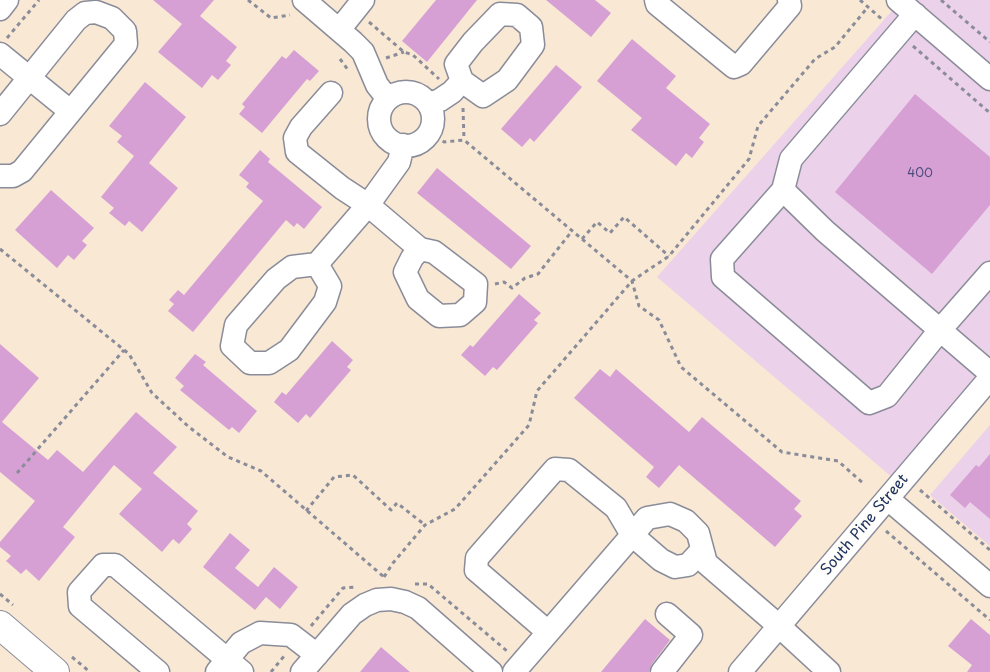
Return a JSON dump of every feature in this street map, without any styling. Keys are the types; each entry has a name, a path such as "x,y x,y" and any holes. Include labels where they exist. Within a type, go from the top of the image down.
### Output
{"main road":[{"path":"0,625 55,672"}],"street":[{"path":"0,9 7,0"},
{"path":"304,0 363,52 377,85 388,99"},
{"path":"656,0 657,4 734,67 741,64 790,6 789,0"},
{"path":"339,30 359,5"},
{"path":"990,79 907,7 898,33 791,159 782,190 722,259 723,277 869,403 887,396 940,330 990,273"},
{"path":"0,114 76,20 85,13 96,12 112,18 125,31 126,44 22,171 13,176 0,176"},
{"path":"3,47 29,78 70,112"},
{"path":"429,104 440,100 457,87"},
{"path":"410,92 418,94 429,104 433,113 431,130 419,142 411,145 394,143 382,131 380,114 388,99 395,95 410,92"},
{"path":"331,93 295,138 296,152 342,188 368,205 420,249"},
{"path":"317,264 330,286 325,302 289,350 269,363 250,364 232,346 236,325 276,279 292,267 317,264 368,205 399,162 403,145"},
{"path":"782,190 826,231 990,373"},
{"name":"South Pine Street","path":"740,672 990,378"},
{"path":"548,632 476,570 477,558 555,469 569,470 616,508 632,535 661,560 675,567 688,565 702,550"},
{"path":"888,498 990,586"},
{"path":"514,672 646,518 670,514 686,521 698,533 706,563 829,672"},
{"path":"158,672 80,606 79,592 103,565 114,565 229,668 241,643 260,633 291,635 317,655"},
{"path":"302,672 352,614 364,605 377,600 391,599 405,602 418,608 491,672"},
{"path":"662,672 691,635 667,614"}],"path":[{"path":"3,47 39,0"},
{"path":"860,0 990,113"},
{"path":"941,0 990,42"},
{"path":"359,5 404,52 413,55 457,87 462,102 464,140"},
{"path":"384,577 393,563 425,525 455,509 529,425 537,391 632,281 669,256 750,159 758,126 815,59 835,47 868,7"},
{"path":"431,130 444,142 464,140 632,281 639,306 659,320 681,367 782,452 838,461 864,484"},
{"path":"582,239 597,222 610,233 624,217 669,256"},
{"path":"491,284 504,282 512,288 525,278 538,274 572,231"},
{"path":"0,249 129,354 152,393 189,427 228,457 261,471 384,577 391,599"},
{"path":"17,473 124,350"},
{"path":"306,511 334,478 353,475 391,510 397,503 425,525"},
{"path":"906,478 990,550"},
{"path":"871,519 990,620"}],"shaded area":[{"path":"894,0 990,0 990,371 900,484 657,277 898,4"},
{"path":"990,425 990,546 930,495"}],"building":[{"path":"153,0 214,0 200,16 237,47 226,61 231,65 218,80 212,75 202,88 158,52 182,24"},
{"path":"436,0 477,0 427,62 402,41"},
{"path":"546,0 595,0 611,13 591,37"},
{"path":"632,39 676,76 666,88 710,124 699,138 704,142 692,158 686,153 676,166 631,130 642,118 597,81"},
{"path":"294,50 319,71 310,81 307,79 262,133 239,114 245,107 242,104 282,56 286,59"},
{"path":"556,65 582,87 534,142 530,138 522,147 501,129"},
{"path":"145,82 186,117 149,163 178,188 142,232 129,221 125,226 109,213 114,208 101,197 134,156 117,142 122,136 109,126"},
{"path":"915,94 990,157 990,205 932,274 835,192"},
{"path":"260,150 270,159 268,162 322,207 304,229 297,223 294,227 286,220 193,332 168,311 174,304 169,300 178,290 184,295 263,201 246,187 249,183 239,175"},
{"path":"437,168 531,246 511,269 417,193"},
{"path":"51,190 94,228 82,241 87,245 74,260 68,255 57,268 15,230"},
{"path":"519,294 541,313 534,320 538,323 497,370 493,367 485,376 461,355 470,345 473,347"},
{"path":"332,341 353,360 347,367 351,370 310,418 306,414 298,423 274,402 282,392 286,395"},
{"path":"0,344 39,378 2,422 48,460 57,450 83,472 136,412 177,447 153,473 198,511 187,524 192,529 179,544 173,539 162,552 119,514 142,489 114,465 63,527 75,537 39,581 26,569 21,574 6,561 11,556 0,547 0,542 35,501 0,472"},
{"path":"195,354 206,362 203,365 257,411 239,433 232,427 229,430 180,390 184,386 175,378"},
{"path":"600,369 610,377 616,369 689,432 702,417 801,501 794,509 802,516 775,547 679,465 659,488 646,477 654,467 574,398"},
{"path":"990,454 990,519 970,502 965,508 950,495 976,465 979,467"},
{"path":"230,533 250,550 235,568 258,587 274,567 298,587 280,609 266,597 255,610 203,567"},
{"path":"645,619 670,640 652,664 649,672 601,672"},
{"path":"971,619 990,635 990,672 967,672 972,665 948,646"},
{"path":"381,647 410,672 360,672"}]}
